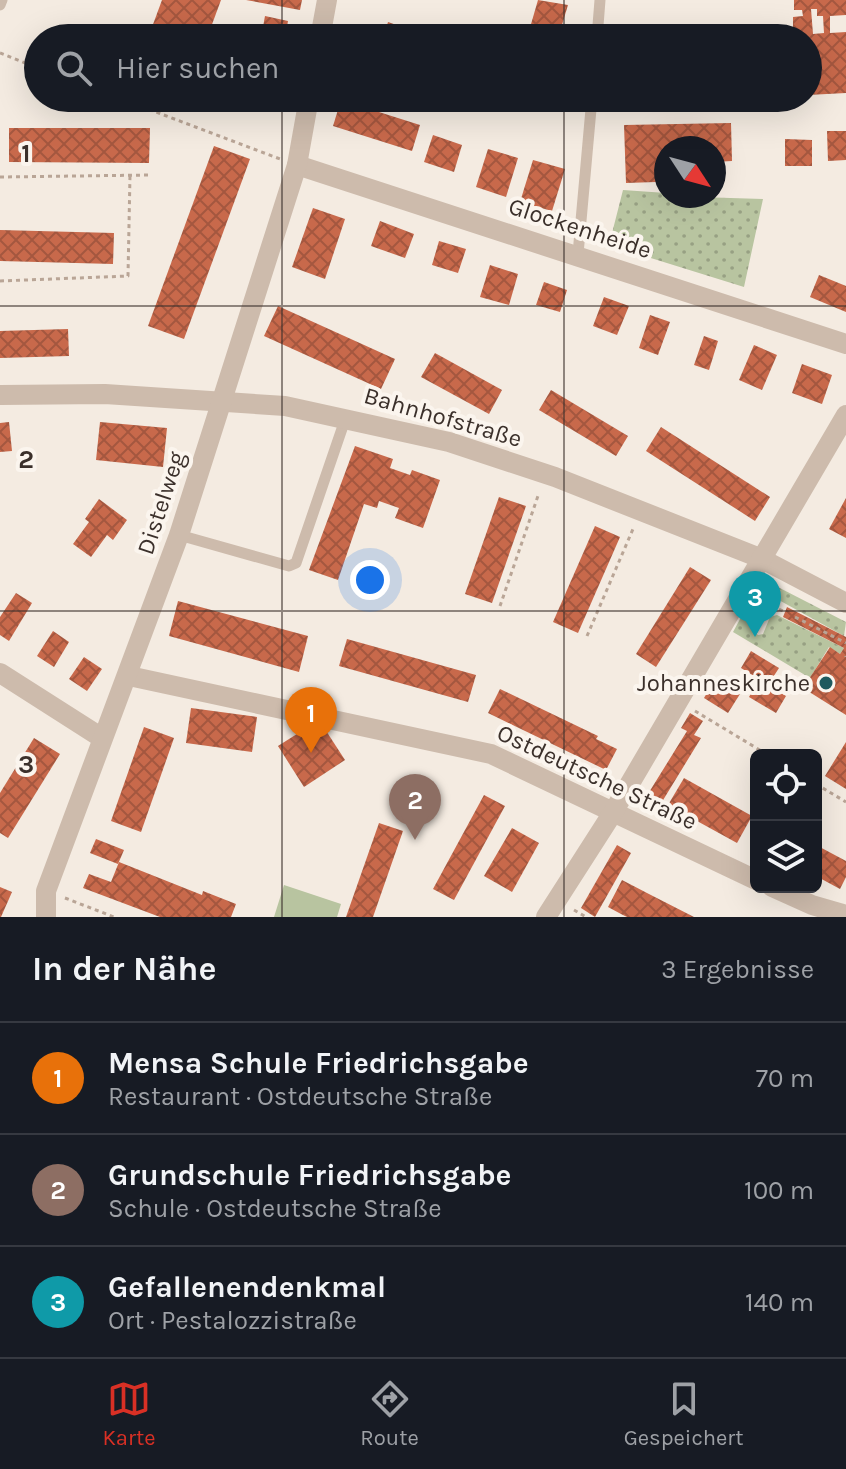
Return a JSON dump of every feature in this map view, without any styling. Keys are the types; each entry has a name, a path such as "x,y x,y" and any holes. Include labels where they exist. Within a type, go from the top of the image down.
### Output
{"street":[{"path":"323,24 327,0"},
{"name":"Distelweg","path":"46,917 46,891 102,738 129,676 179,535 297,165 306,112"},
{"name":"Glockenheide","path":"297,165 578,254 846,344"},
{"name":"Bahnhofstraße","path":"0,395 105,394 285,406 449,442 546,474 760,558 846,603"},
{"path":"546,917 612,814 846,415"},
{"path":"0,673 102,738"},
{"name":"Ostdeutsche Straße","path":"129,676 491,754 750,877"},
{"path":"788,893 846,915"}],"lane":[{"path":"598,24 600,0"},
{"path":"578,254 591,112"},
{"path":"179,535 289,566 296,563 346,417"}],"path":[{"path":"0,53 24,62"},
{"path":"156,112 297,165"},
{"path":"0,281 128,276 130,175"},
{"path":"0,177 150,175"},
{"path":"500,606 546,474"},
{"path":"587,636 641,511"},
{"path":"738,599 765,614"},
{"path":"756,632 770,605 785,612"},
{"path":"795,617 846,643"},
{"path":"678,701 758,749"},
{"path":"822,788 846,802"},
{"path":"46,891 114,917"}],"green space":[{"path":"623,190 654,192 654,208 726,208 726,198 763,199 744,287 609,245"},
{"path":"770,583 846,622 844,636 757,588"},
{"path":"745,610 758,617 751,629 758,635 763,634 770,617 777,615 844,648 840,654 829,647 810,678 733,632"},
{"path":"284,885 341,904 337,917 274,917"}],"building":[{"path":"162,0 221,0 212,24 153,24"},
{"path":"246,0 302,0 300,10"},
{"path":"538,0 568,5 562,24 531,24"},
{"path":"794,0 846,0 846,15 830,16 830,33 846,32 846,93 822,94 823,16 817,16 817,9 811,9 812,24 793,24 793,17 803,16 802,10 794,10"},
{"path":"265,16 288,21 287,24 264,24"},
{"path":"337,112 379,112 420,125 412,151 333,126"},
{"path":"731,123 732,161 726,161 726,136 654,136 654,182 626,183 624,125"},
{"path":"9,128 150,128 149,163 9,162"},
{"path":"827,131 846,131 846,160 828,161"},
{"path":"433,135 462,145 454,172 424,162"},
{"path":"785,139 812,140 812,166 785,166"},
{"path":"214,146 250,159 184,339 148,326"},
{"path":"488,149 518,158 506,197 476,187"},
{"path":"533,160 565,169 552,211 520,202"},
{"path":"313,208 345,219 325,279 292,267"},
{"path":"380,221 414,234 405,258 371,246"},
{"path":"0,230 114,233 113,264 0,261"},
{"path":"439,241 466,249 458,273 432,265"},
{"path":"490,265 518,274 509,305 480,297"},
{"path":"819,275 846,286 846,312 810,297"},
{"path":"544,282 567,290 560,312 536,305"},
{"path":"604,297 629,306 617,335 593,326"},
{"path":"278,306 395,359 381,389 264,336"},
{"path":"650,315 670,322 658,355 639,348"},
{"path":"68,329 69,356 0,358 0,331"},
{"path":"704,336 718,341 709,370 694,365"},
{"path":"754,345 777,355 762,390 739,380"},
{"path":"435,353 502,390 489,414 421,377"},
{"path":"802,364 832,375 822,404 792,393"},
{"path":"551,390 628,436 616,456 539,410"},
{"path":"9,422 12,451 0,452 0,423"},
{"path":"100,422 167,428 163,467 96,460"},
{"path":"661,427 770,497 755,521 646,451"},
{"path":"355,446 393,459 390,468 410,475 412,470 440,480 423,528 395,518 399,508 379,501 377,508 364,504 338,580 309,570"},
{"path":"499,497 526,506 492,603 465,594"},
{"path":"846,498 846,538 829,529"},
{"path":"99,499 127,520 113,540 107,535 91,557 73,544 89,522 85,519"},
{"path":"595,526 620,537 578,633 553,622"},
{"path":"690,567 711,580 656,667 636,654"},
{"path":"16,593 32,603 9,641 0,635 0,617"},
{"path":"178,601 308,636 299,672 169,636"},
{"name":"Johanneskirche","path":"787,607 846,637 846,715 803,688 830,647 840,654 844,648 783,617"},
{"path":"53,631 69,642 54,667 37,656"},
{"path":"347,639 476,675 468,702 339,666"},
{"path":"751,651 779,668 768,685 786,696 776,713 749,697 759,679 741,668"},
{"path":"84,657 102,669 87,691 69,679"},
{"path":"715,679 740,694 728,713 704,698"},
{"path":"500,689 598,736 596,739 617,749 606,770 488,713"},
{"path":"191,708 257,717 252,752 186,743"},
{"path":"690,713 703,721 694,735 701,738 657,810 643,802 687,731 681,728"},
{"path":"319,720 345,760 304,787 278,746"},
{"path":"144,727 174,738 141,832 111,821"},
{"path":"34,738 60,754 8,838 0,833 0,793"},
{"path":"846,742 846,789 825,776"},
{"path":"684,778 750,815 750,820 737,843 668,805"},
{"path":"484,795 505,806 454,900 433,889"},
{"path":"379,823 403,831 373,917 346,917"},
{"path":"512,828 539,843 512,892 484,876"},
{"path":"96,839 124,850 118,864 90,853"},
{"path":"617,845 631,853 595,917 581,908"},
{"path":"822,848 846,861 846,877 840,889 822,879"},
{"path":"119,862 202,895 203,891 236,904 231,917 160,917 83,888 89,874 111,882"},
{"path":"622,880 694,917 627,917 621,914 608,907"},
{"path":"0,887 12,892 1,917 0,917"}],"place":[{"name":"Gefallenendenkmal","path":"755,637"},
{"name":"Johanneskirche","path":"826,683"},
{"name":"Mensa Schule Friedrichsgabe","path":"311,753"},
{"name":"Grundschule Friedrichsgabe","path":"415,840"}]}
